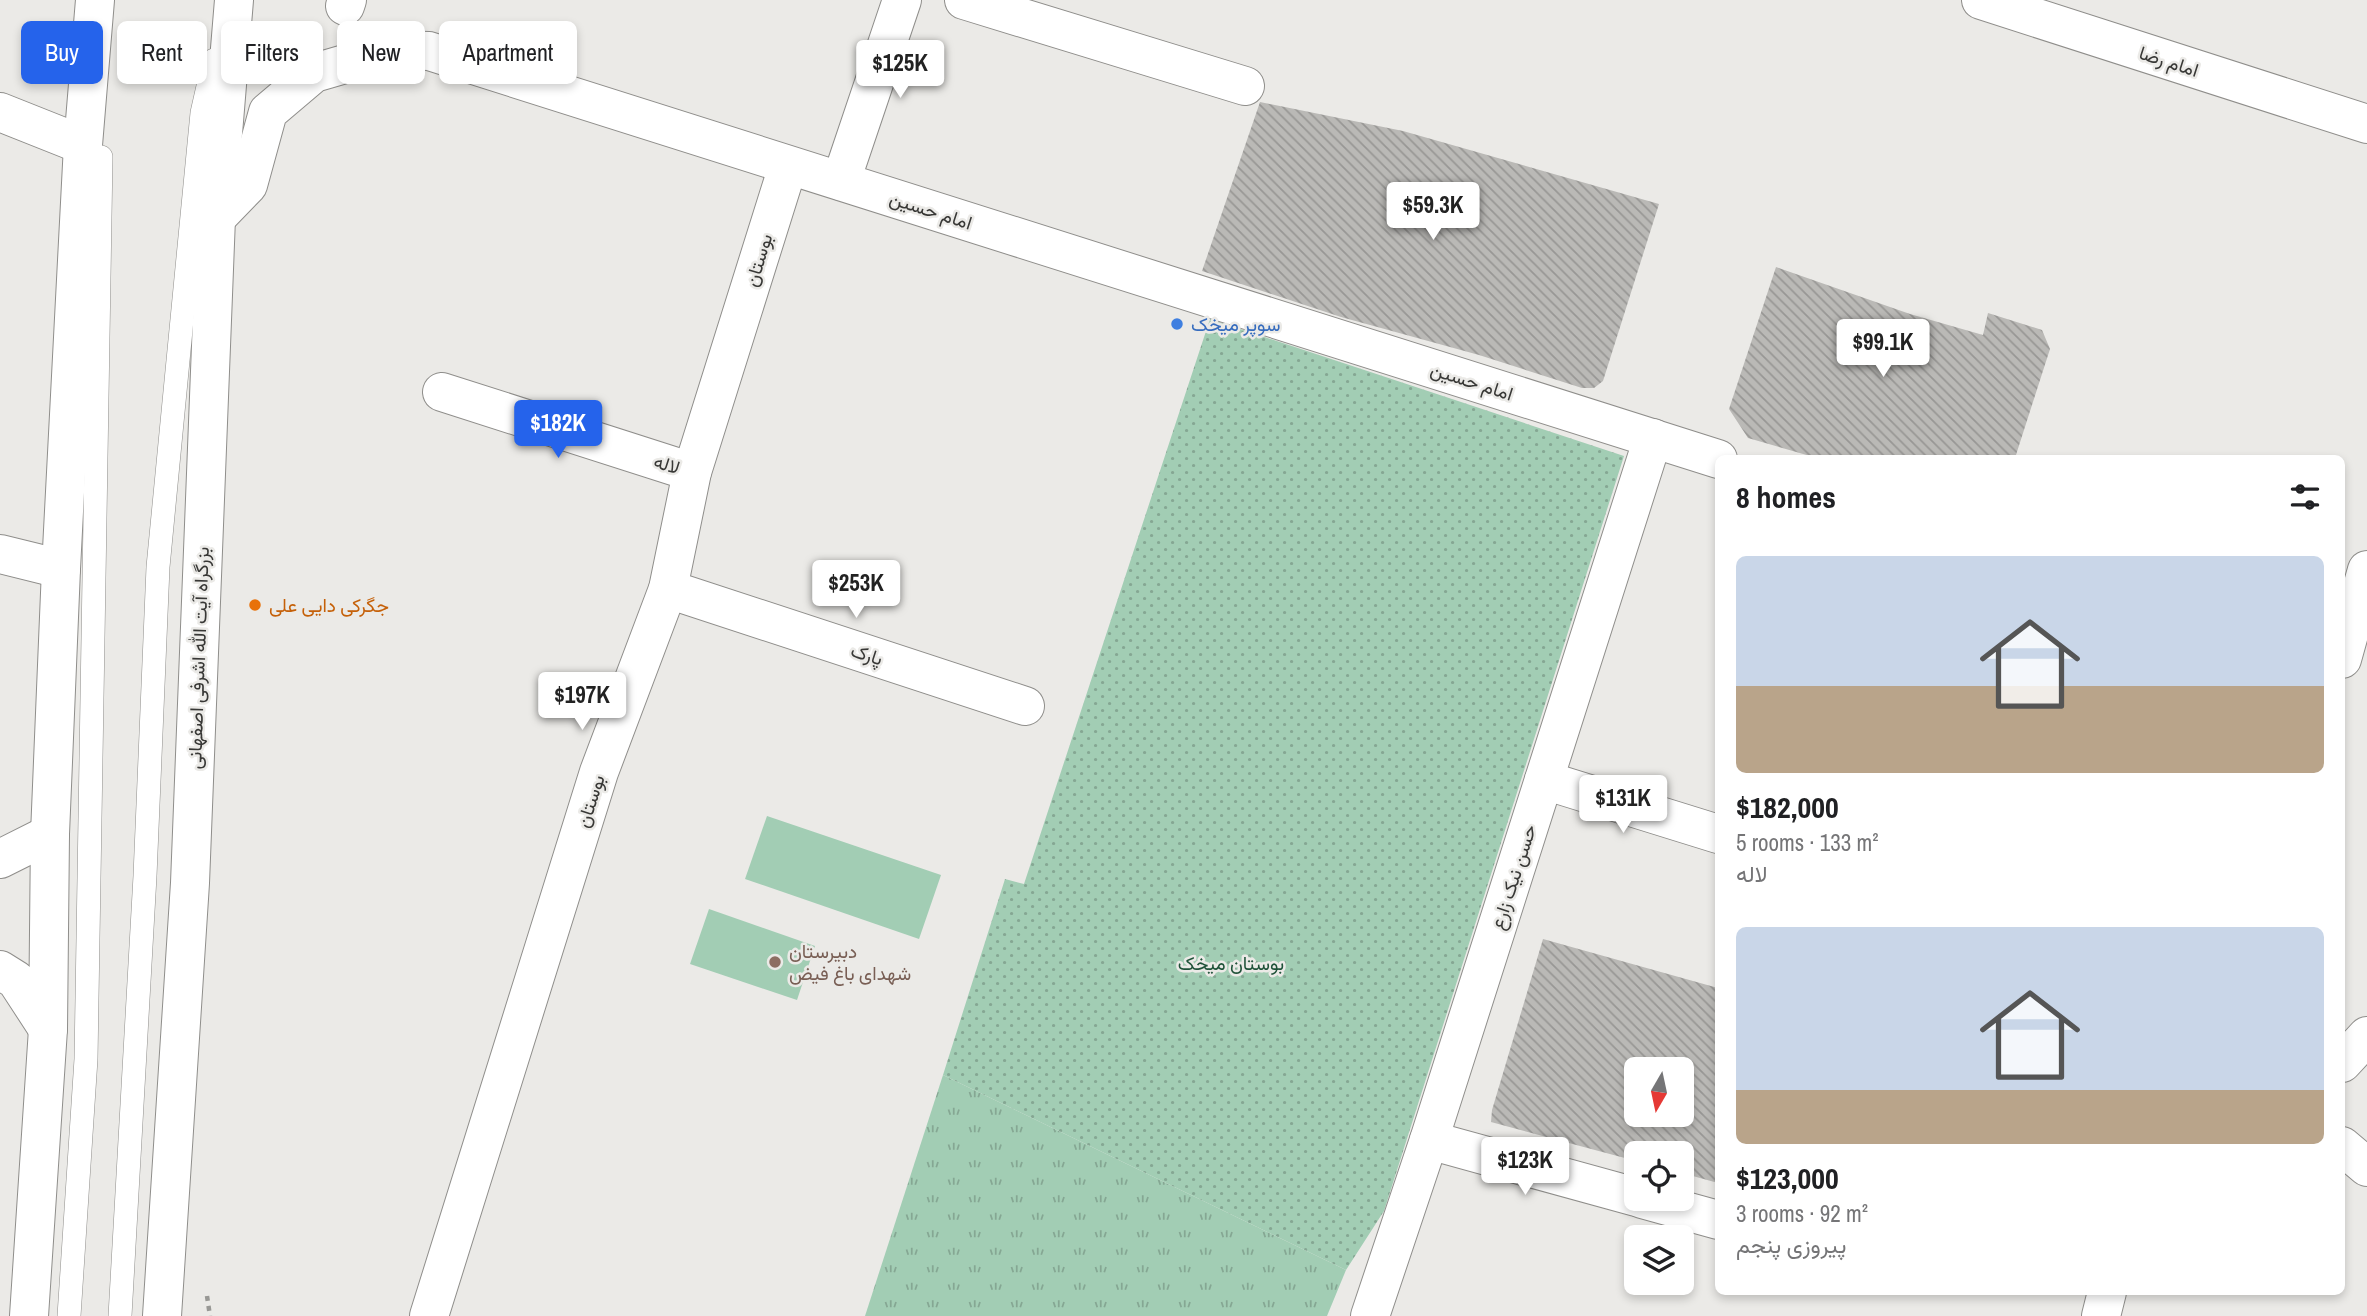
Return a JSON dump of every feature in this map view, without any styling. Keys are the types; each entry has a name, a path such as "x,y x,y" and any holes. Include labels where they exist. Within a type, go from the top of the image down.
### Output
{"main road":[{"path":"29,1316 48,1030 50,834 61,569 83,145 95,0"},
{"name":"بزرگراه آیت الله اشرفی اصفهانی","path":"162,1316 190,883 216,218 234,0"},
{"path":"841,181 902,0"},
{"path":"964,0 1245,86"},
{"name":"امام رضا","path":"1981,0 2364,128"},
{"name":"امام حسین","path":"216,218 247,185 268,112 314,73 393,50 429,51 1715,458"},
{"path":"0,113 83,145"},
{"name":"بوستان","path":"429,1316 599,772 668,589 692,472 788,166"},
{"name":"لاله","path":"442,392 692,472"},
{"name":"حسن نیک زارع","path":"1370,1316 1654,438"},
{"path":"0,554 61,569"},
{"path":"2345,649 2367,572"},
{"name":"پارک","path":"668,589 1025,706"},
{"path":"1544,780 1715,833"},
{"path":"0,859 50,834"},
{"path":"0,970 16,980 48,1030"},
{"path":"2345,1060 2367,1036"},
{"path":"1429,1140 1624,1194"},
{"path":"2345,1149 2367,1167"},
{"path":"1685,1211 1715,1219"},
{"path":"2101,1316 2106,1295"}],"lane":[{"path":"69,1316 86,1059 103,0"},
{"path":"120,1316 145,876 158,567 202,113 227,0"}],"path":[{"path":"207,1295 210,1316"}],"green space":[{"name":"بوستان میخک","path":"1210,319 1624,456 1384,1211 1346,1270 943,1075 1005,879 1024,884"},
{"path":"767,816 941,875 919,939 745,879"},
{"path":"709,909 815,946 797,1000 690,964"},
{"path":"943,1075 1346,1270 1327,1316 865,1316"}],"building":[{"path":"1260,102 1403,131 1659,204 1603,381 1594,388 1582,388 1479,355 1341,317 1202,271"},
{"path":"1776,267 1910,314 1983,335 1988,313 2042,330 2050,349 2016,455 1807,455 1748,438 1729,409"},
{"path":"1543,939 1715,987 1715,1182 1694,1176 1694,1141 1624,1141 1624,1158 1491,1122 1492,1110"}],"place":[{"name":"سوپر میخک","path":"1177,324"},
{"name":"جگرکی دایی علی","path":"255,605"},
{"name":"دبیرستان شهدای باغ فیض","path":"775,962"}]}
